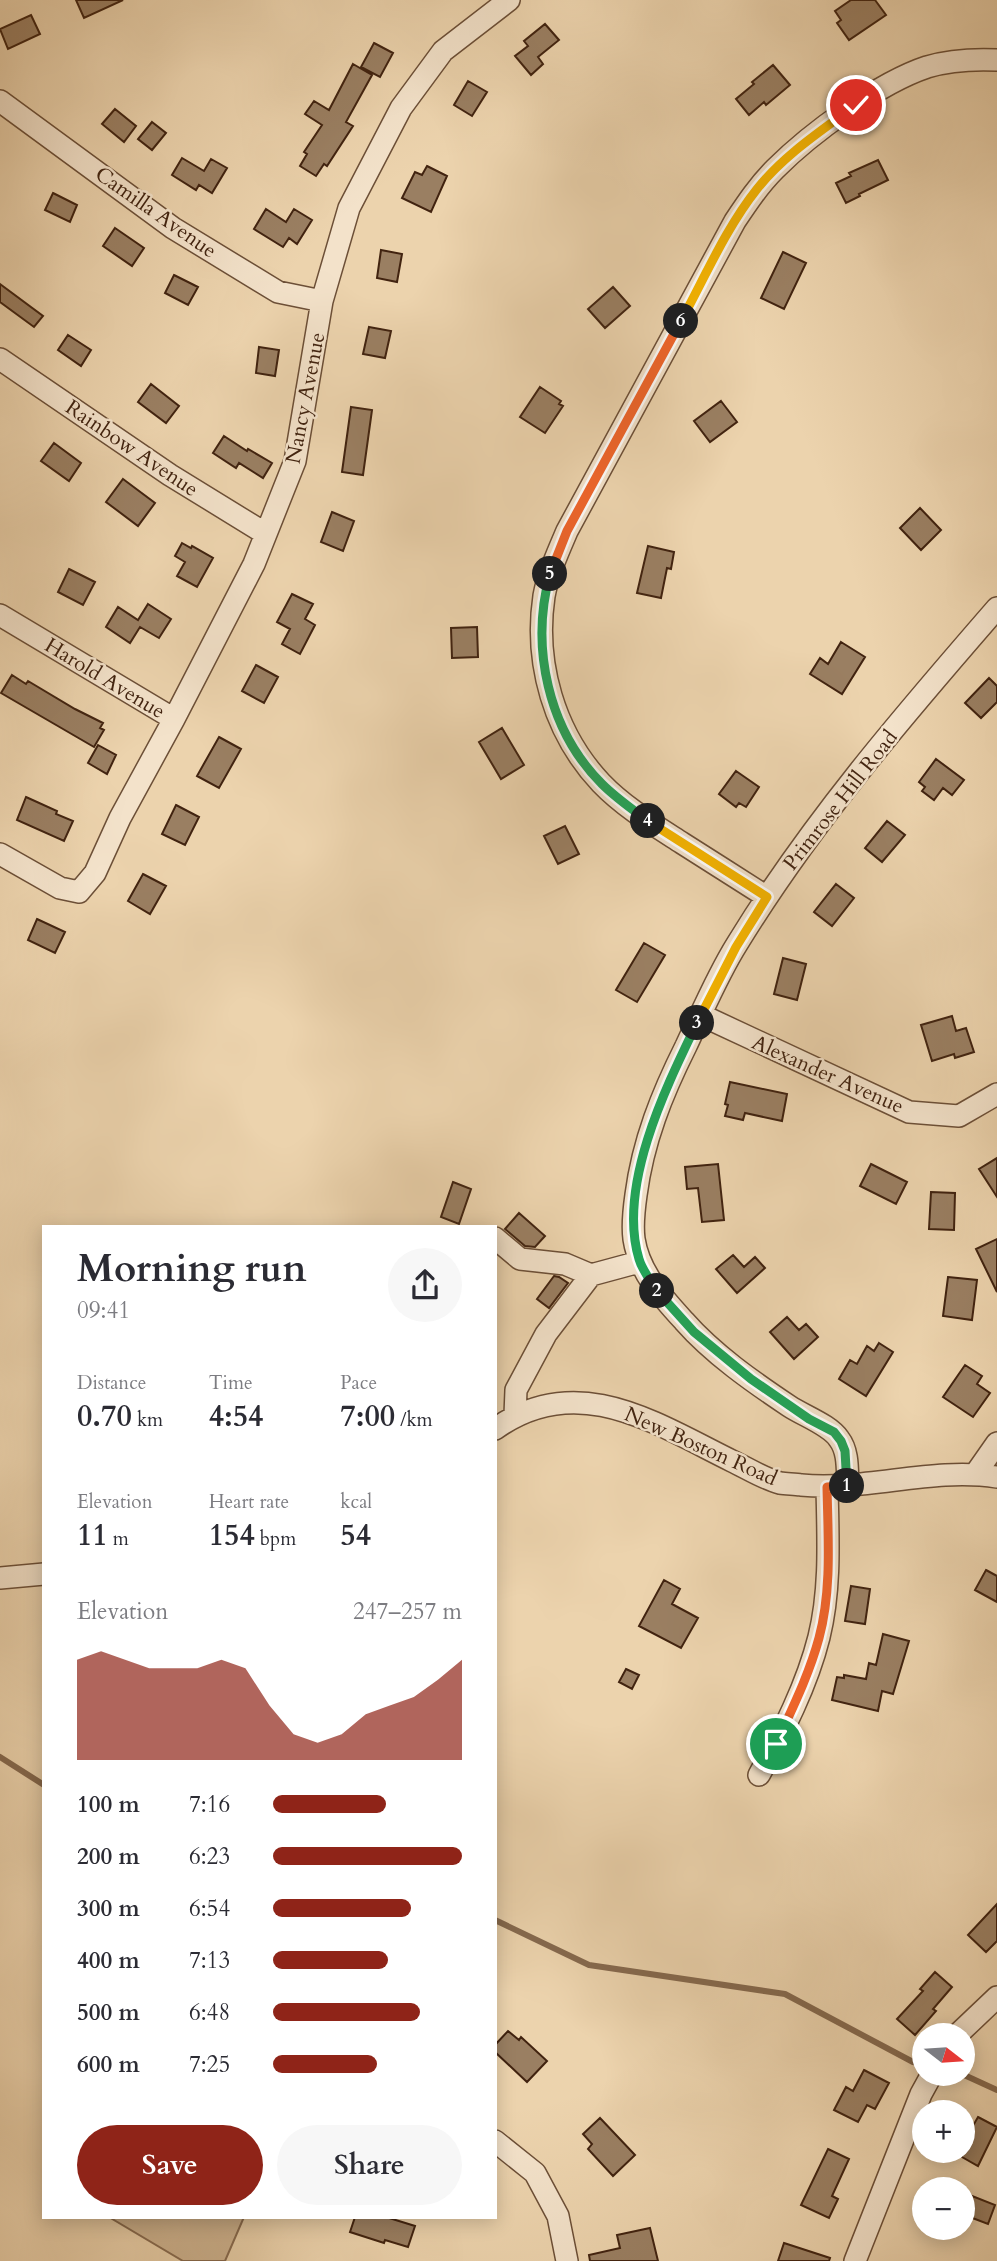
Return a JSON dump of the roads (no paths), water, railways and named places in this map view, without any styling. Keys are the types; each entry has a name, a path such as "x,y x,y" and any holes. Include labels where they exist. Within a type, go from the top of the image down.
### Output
{"street":[{"name":"Nancy Avenue","path":"0,854 60,888 79,891 95,873 120,818 254,564 295,461 322,302 349,208 401,108 443,51 509,0"},
{"path":"767,897 626,805 601,783 580,756 562,727 550,695 543,662 541,628 554,562 573,519 735,220 757,189 800,147 883,88 929,67 956,61 997,60"},
{"name":"Camilla Avenue","path":"0,101 173,228 278,292 322,302"},
{"name":"Rainbow Avenue","path":"0,359 170,475 266,534"},
{"name":"Primrose Hill Road","path":"760,1774 801,1689 820,1637 837,1487 845,1451 834,1432 788,1406 751,1379 694,1332 657,1292 639,1262 634,1237 634,1214 647,1137 663,1092 701,1015 736,947 767,897 834,805 997,608"},
{"name":"Harold Avenue","path":"0,615 174,719"},
{"name":"Alexander Avenue","path":"701,1015 909,1112 959,1116 997,1094"},
{"path":"497,1240 520,1259 565,1264 591,1275"},
{"path":"515,1415 516,1390 546,1334 591,1275 639,1262"},
{"name":"New Boston Road","path":"497,1428 515,1415 546,1405 581,1402 616,1408 651,1421 780,1483 837,1487 950,1474 987,1475"},
{"path":"987,1475 997,1443"},
{"path":"0,1578 42,1574"},
{"path":"970,2023 997,1997"},
{"path":"855,2261 925,2086"},
{"path":"497,2143 535,2173 558,2217 566,2261"}],"waterway":[{"path":"0,1757 42,1784"},
{"path":"497,1921 589,1965 785,1994 912,2061"},
{"path":"975,2080 997,2090"}]}
